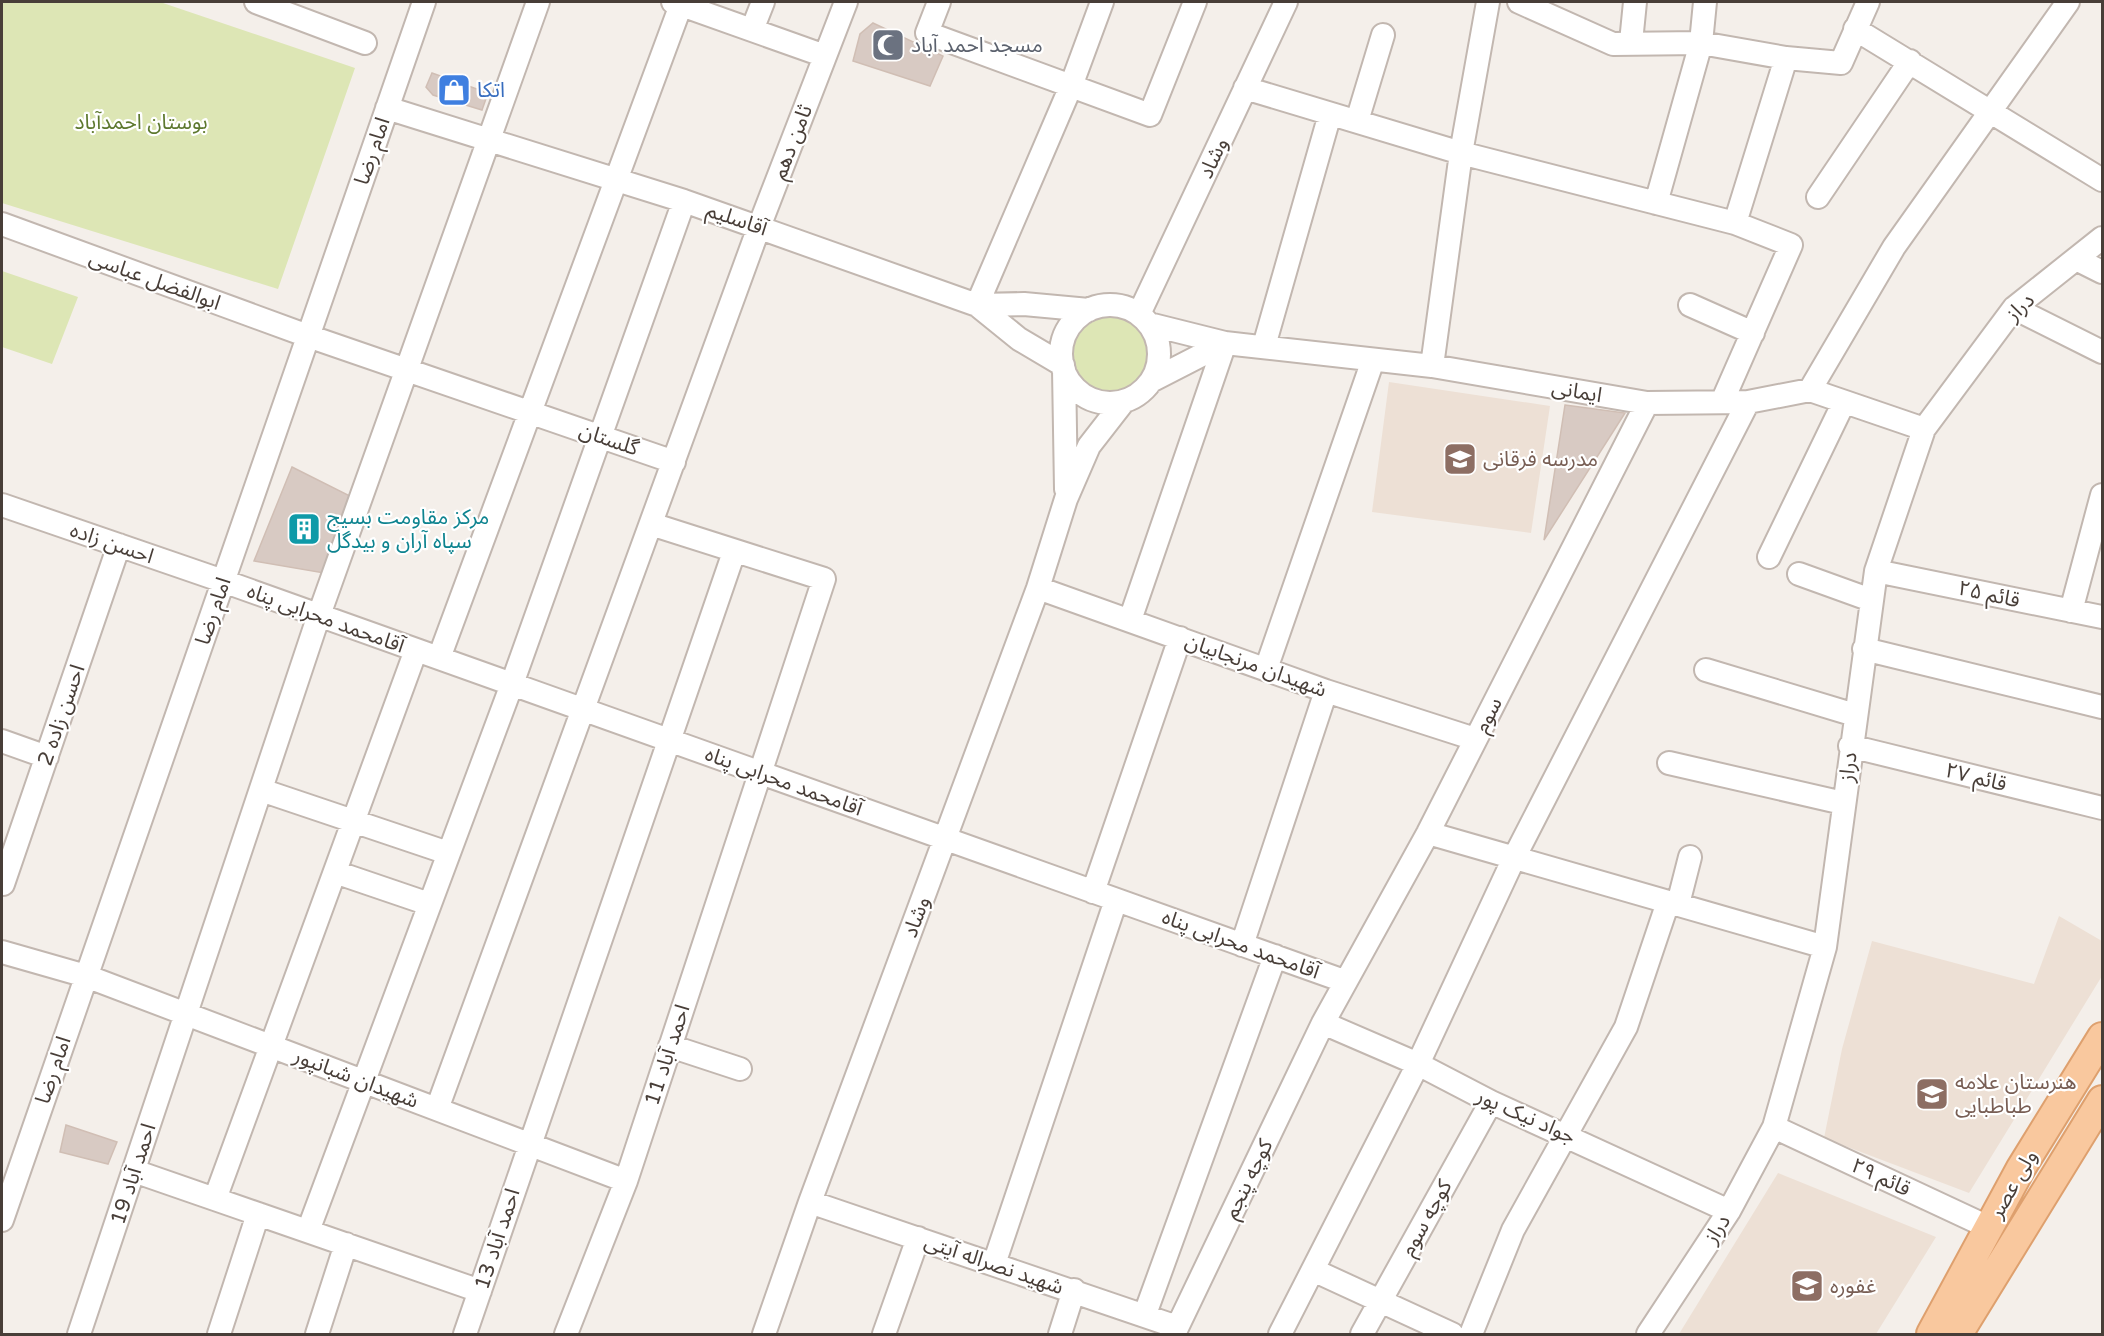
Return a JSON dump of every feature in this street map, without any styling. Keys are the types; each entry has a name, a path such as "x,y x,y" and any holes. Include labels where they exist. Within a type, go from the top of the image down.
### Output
{"main road":[{"name":"ولی عصر","path":"1931,1335 1988,1227 2103,1037"},
{"path":"1958,1335 2103,1100"}],"street":[{"path":"256,2 294,8 365,43"},
{"name":"امام رضا","path":"2,1220 424,2"},
{"name":"احمد آباد 19","path":"79,1335 319,615 538,2"},
{"path":"440,658 616,180 678,2 825,56"},
{"path":"752,30 763,2"},
{"name":"ثامن دهم","path":"759,227 846,2"},
{"path":"939,2 927,33 1150,115 1195,2"},
{"path":"1102,2 1071,86 977,305 1019,339 1064,367 1071,383 1082,393 1096,400 1112,403 1135,396 1151,381 1225,343"},
{"name":"وشاد","path":"1144,319 1245,88 1286,2"},
{"path":"1432,366 1461,153 1488,2"},
{"path":"1519,2 1613,44 1701,43 1786,58 1841,63 1868,2"},
{"path":"1631,42 1635,2"},
{"path":"1656,203 1701,43 1705,2"},
{"path":"1810,390 1894,247 2068,2"},
{"path":"1855,29 2103,180"},
{"path":"1357,121 1383,35"},
{"path":"1735,223 1786,58"},
{"path":"1818,197 1910,61"},
{"path":"1245,88 1461,153 1735,223 1791,245 1722,402"},
{"name":"آقاسلیم","path":"387,108 684,201 977,305 1023,304 1089,310"},
{"path":"1264,346 1330,114"},
{"path":"308,1231 512,684 684,201"},
{"name":"ابوالفضل عباسی","path":"2,224 308,336"},
{"path":"436,1109 759,227"},
{"name":"دراز","path":"1648,1335 1729,1211 1774,1127 1825,947 1850,746 1876,571 1924,429 2014,308 2103,238"},
{"path":"2076,259 2103,272"},
{"path":"1066,498 1063,338 1071,325 1089,310 1112,304 1126,307 1144,319 1157,338 1159,353 1151,381"},
{"path":"1690,305 1753,333"},
{"path":"2014,308 2103,352"},
{"name":"ایمانی","path":"1144,319 1225,343 1432,366 1647,403 1748,402 1810,390 1924,429"},
{"name":"گلستان","path":"308,336 674,462"},
{"path":"1130,620 1225,343"},
{"path":"1266,669 1373,360"},
{"path":"1066,498 1089,446 1124,401"},
{"path":"1280,1335 1418,1064 1514,858 1748,402"},
{"path":"1769,557 1845,402"},
{"name":"سوم","path":"1323,1023 1344,981 1428,833 1647,403"},
{"path":"2071,611 2103,495"},
{"name":"وشاد","path":"764,1335 810,1202 1038,588 1066,498"},
{"name":"احسن زاده","path":"2,505 223,581"},
{"path":"651,524 735,552"},
{"name":"احسن زاده 2","path":"3,884 119,545"},
{"name":"احمد آباد 13","path":"465,1335 668,740 735,552"},
{"name":"احمد آباد 11","path":"566,1335 626,1181 824,579 735,552"},
{"name":"قائم ۲۵","path":"1876,571 2103,617"},
{"path":"1800,574 1871,600"},
{"name":"آقامحمد محرابی پناه","path":"223,581 1344,981"},
{"name":"شهیدان مرنجابیان","path":"1038,588 1326,691 1475,739"},
{"path":"1094,892 1180,638"},
{"path":"1864,649 2103,707"},
{"path":"215,1199 273,1047 416,650"},
{"path":"1706,670 1855,715"},
{"path":"1242,945 1326,691"},
{"path":"2,741 46,757"},
{"name":"قائم ۲۷","path":"1850,746 2103,808"},
{"path":"1669,763 1844,803"},
{"path":"261,790 448,853"},
{"path":"1428,833 1825,947"},
{"path":"1471,1335 1513,1230 1626,1027 1689,858"},
{"path":"335,872 429,904"},
{"path":"994,1264 1116,900"},
{"name":"شهیدان شبانپور","path":"2,952 86,976 626,1181"},
{"path":"1145,1314 1275,956"},
{"name":"جواد نیک پور","path":"1323,1023 1418,1064 1491,1102 1566,1134 1729,1211"},
{"name":"کوچه پنجم","path":"1176,1331 1323,1023"},
{"path":"670,1046 740,1069"},
{"name":"کوچه سوم","path":"1362,1335 1491,1102"},
{"name":"قائم ۲۹","path":"1774,1127 1988,1227"},
{"path":"134,1170 480,1291"},
{"name":"شهید نصراله آیتی","path":"810,1202 1145,1314 1176,1331"},
{"path":"219,1335 258,1214"},
{"path":"884,1335 918,1238"},
{"path":"317,1335 346,1244"},
{"path":"1313,1270 1452,1335"},
{"path":"1060,1335 1074,1290"}],"shaded area":[{"name":"مدرسه فرقانی","path":"1389,382 1550,406 1531,533 1372,512"},
{"name":"هنرستان علامه طباطبایی","path":"2059,916 2102,941 2102,976 1969,1193 1824,1138 1842,1049 1872,941 2034,984"},
{"name":"غفوره","path":"1778,1173 1936,1237 1876,1334 1679,1334"}],"green space":[{"name":"بوستان احمدآباد","path":"2,2 160,2 355,68 278,289 2,203"},
{"path":"2,271 78,297 52,364 2,347"},
{"path":"1111,310 1135,317 1148,331 1153,348 1151,366 1142,382 1129,393 1111,397 1091,390 1064,365 1073,335 1081,324 1092,316"}],"building":[{"name":"مسجد احمد آباد","path":"873,23 943,56 930,86 853,61 860,34"},
{"name":"اتکا","path":"432,73 488,93 482,110 433,95 426,87"},
{"path":"1565,405 1625,413 1544,540"},
{"name":"مرکز مقاومت بسیج سپاه آران و بیدگل","path":"292,467 352,497 324,573 254,561"},
{"path":"66,1125 117,1142 108,1164 60,1152"}],"place":[{"name":"مسجد احمد آباد","path":"888,45"},
{"name":"اتکا","path":"454,90"},
{"name":"مدرسه فرقانی","path":"1460,459"},
{"name":"مرکز مقاومت بسیج سپاه آران و بیدگل","path":"304,529"},
{"name":"هنرستان علامه طباطبایی","path":"1932,1094"},
{"name":"غفوره","path":"1807,1286"}]}
